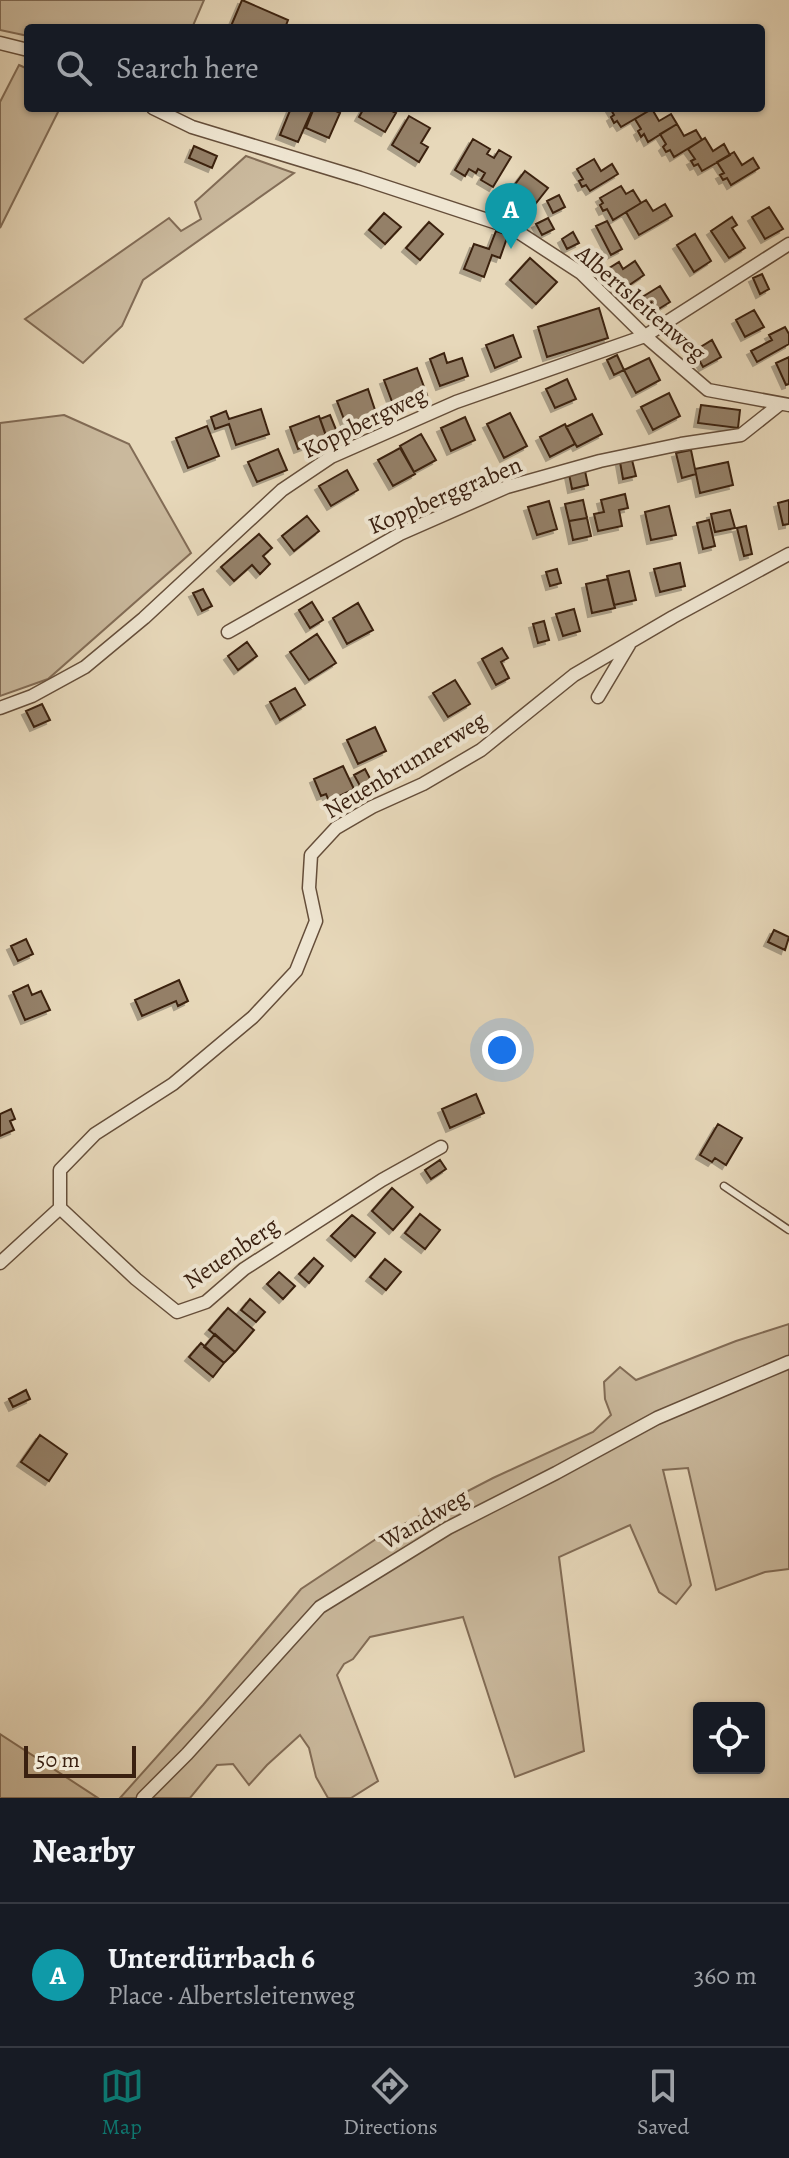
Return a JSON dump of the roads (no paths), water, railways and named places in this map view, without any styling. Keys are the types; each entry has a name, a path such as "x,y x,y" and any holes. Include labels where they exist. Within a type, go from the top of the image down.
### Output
{"street":[{"path":"0,43 24,49"},
{"name":"Albertsleitenweg","path":"161,112 192,127 512,228 581,273 645,336 708,390 785,404"},
{"name":"Koppbergweg","path":"0,708 32,696 85,667 144,618 282,490 331,457 456,402 645,336 789,244"},
{"name":"Koppberggraben","path":"228,632 400,534 507,487 614,458 741,435 785,404"},
{"name":"Neuenbrunnerweg","path":"60,1208 60,1170 95,1134 173,1084 253,1017 296,971 316,921 309,888 311,855 336,828 372,807 423,784 481,750 574,675 789,554"},
{"path":"598,697 631,642"},
{"name":"Neuenberg","path":"60,1208 136,1279 177,1312 206,1302 244,1269 382,1180 441,1147"},
{"path":"0,1263 60,1208"},
{"name":"Wandweg","path":"143,1798 320,1607 448,1528 657,1418 789,1362"}],"lane":[{"path":"724,1186 789,1230"}],"place":[{"name":"Unterdürrbach 6","path":"511,249"}]}
